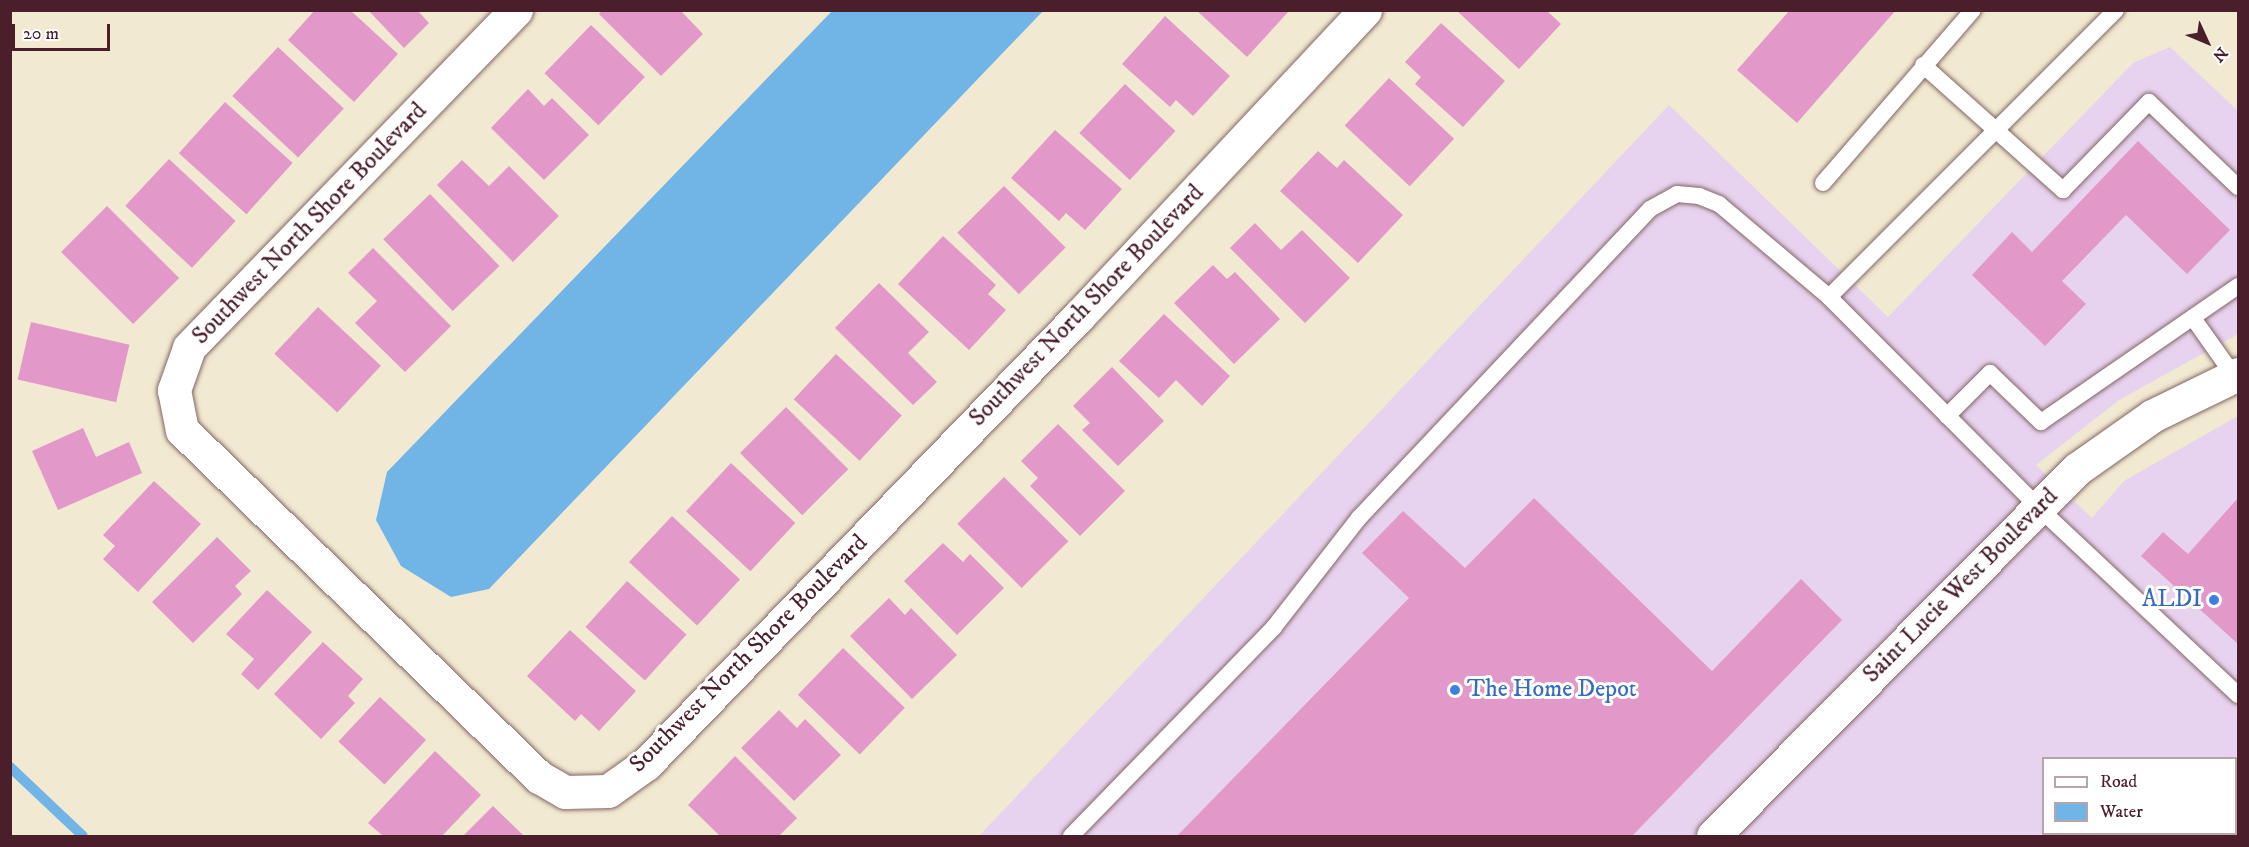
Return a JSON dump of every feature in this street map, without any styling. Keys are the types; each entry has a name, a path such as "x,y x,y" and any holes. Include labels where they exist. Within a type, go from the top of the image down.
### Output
{"street":[{"name":"Southwest North Shore Boulevard","path":"516,10 189,348 174,390 182,430 539,777 565,792 608,791 646,764 1078,317 1365,10"},
{"name":"Saint Lucie West Boulevard","path":"1713,837 2077,469 2152,416 2236,375"}],"lane":[{"path":"1822,183 1973,10"},
{"path":"1829,297 1998,132 2116,10"},
{"path":"1923,65 2063,190 2149,102 2238,187"},
{"path":"1071,837 1274,627 1359,518 1650,209 1677,194 1699,196 1719,204 1829,297 2038,508 2238,695"},
{"path":"1947,416 1990,373 2041,422 2238,286"},
{"path":"2193,318 2236,375"}],"shaded area":[{"path":"2170,47 2238,111 2238,334 2119,400 2036,465 2092,518 2124,481 2238,416 2238,836 979,836 1669,105 1888,317 2133,63"}],"water":[{"path":"833,10 1043,11 489,589 451,597 401,566 376,520 387,472"}],"building":[{"path":"315,10 350,10 398,54 354,102 288,40"},
{"path":"368,10 417,10 429,23 404,48"},
{"path":"602,10 680,10 703,34 661,76 599,14"},
{"path":"1196,10 1290,10 1247,57"},
{"path":"1456,10 1546,10 1561,24 1519,69"},
{"path":"1790,10 1896,10 1797,123 1737,70"},
{"path":"1165,16 1230,76 1193,116 1176,100 1170,107 1122,64"},
{"path":"1441,23 1505,81 1463,127 1415,84 1421,77 1405,62"},
{"path":"591,25 645,77 598,125 544,73"},
{"path":"278,47 344,108 298,157 232,96"},
{"path":"1389,78 1454,139 1410,186 1345,126"},
{"path":"1125,84 1175,131 1130,180 1079,133"},
{"path":"528,89 544,106 552,98 589,135 544,180 491,128"},
{"path":"225,102 293,163 246,214 179,153"},
{"path":"1055,130 1122,189 1085,230 1066,213 1059,221 1011,178"},
{"path":"2138,141 2230,230 2187,274 2126,215 2062,281 2086,304 2045,346 1972,275 2012,232 2032,252"},
{"path":"1318,151 1337,168 1344,160 1403,215 1358,263 1280,191"},
{"path":"169,159 236,221 192,268 125,206"},
{"path":"462,160 489,186 509,166 559,216 513,262 437,185"},
{"path":"1004,186 1066,248 1019,294 957,233"},
{"path":"430,194 499,266 453,311 383,239"},
{"path":"107,206 179,278 133,324 61,252"},
{"path":"1255,223 1281,250 1302,230 1350,278 1305,323 1230,248"},
{"path":"943,236 996,285 988,294 1006,310 969,350 898,284"},
{"path":"373,248 451,326 405,372 355,323 377,301 348,273"},
{"path":"1213,265 1227,279 1235,272 1280,319 1234,364 1174,303"},
{"path":"879,283 929,332 908,353 937,382 913,405 835,328"},
{"path":"318,307 381,366 337,412 274,354"},
{"path":"1164,314 1230,376 1202,406 1176,380 1159,398 1119,361"},
{"path":"31,322 129,345 116,402 18,379"},
{"path":"836,354 902,415 860,461 794,399"},
{"path":"1112,367 1164,421 1118,466 1082,430 1090,423 1073,406"},
{"path":"786,407 848,469 802,515 740,453"},
{"path":"1058,424 1125,491 1080,536 1030,486 1038,478 1021,461"},
{"path":"83,428 96,457 129,442 142,473 58,510 32,451"},
{"path":"731,463 795,523 750,571 686,511"},
{"path":"1004,477 1068,541 1022,588 957,524"},
{"path":"154,481 201,524 138,592 103,559 115,546 103,535"},
{"name":"The Home Depot","path":"1534,498 1712,671 1801,579 1842,620 1632,836 1177,836 1409,598 1362,553 1403,511 1465,568"},
{"name":"ALDI","path":"2238,498 2238,644 2141,556 2163,532 2188,554"},
{"path":"672,516 740,579 697,626 629,562"},
{"path":"217,537 251,571 235,586 242,594 193,643 152,602"},
{"path":"943,543 963,562 970,554 1004,588 957,635 904,581"},
{"path":"627,581 686,635 645,681 586,627"},
{"path":"267,590 312,632 258,690 241,674 254,659 226,634"},
{"path":"889,598 905,615 911,608 957,655 912,699 850,636"},
{"path":"570,630 636,691 599,731 581,714 575,721 527,676"},
{"path":"323,642 363,679 348,696 355,703 321,739 274,694"},
{"path":"843,648 905,708 860,754 798,695"},
{"path":"380,697 426,740 384,785 338,742"},
{"path":"779,710 797,728 805,719 841,755 794,801 741,748"},
{"path":"435,751 481,795 442,836 383,836 368,823"},
{"path":"735,756 797,818 779,836 720,836 688,805"},
{"path":"493,806 524,836 463,836"}],"waterway":[{"path":"10,767 83,836"}],"place":[{"name":"ALDI","path":"2214,600"},
{"name":"The Home Depot","path":"1455,690"}]}
